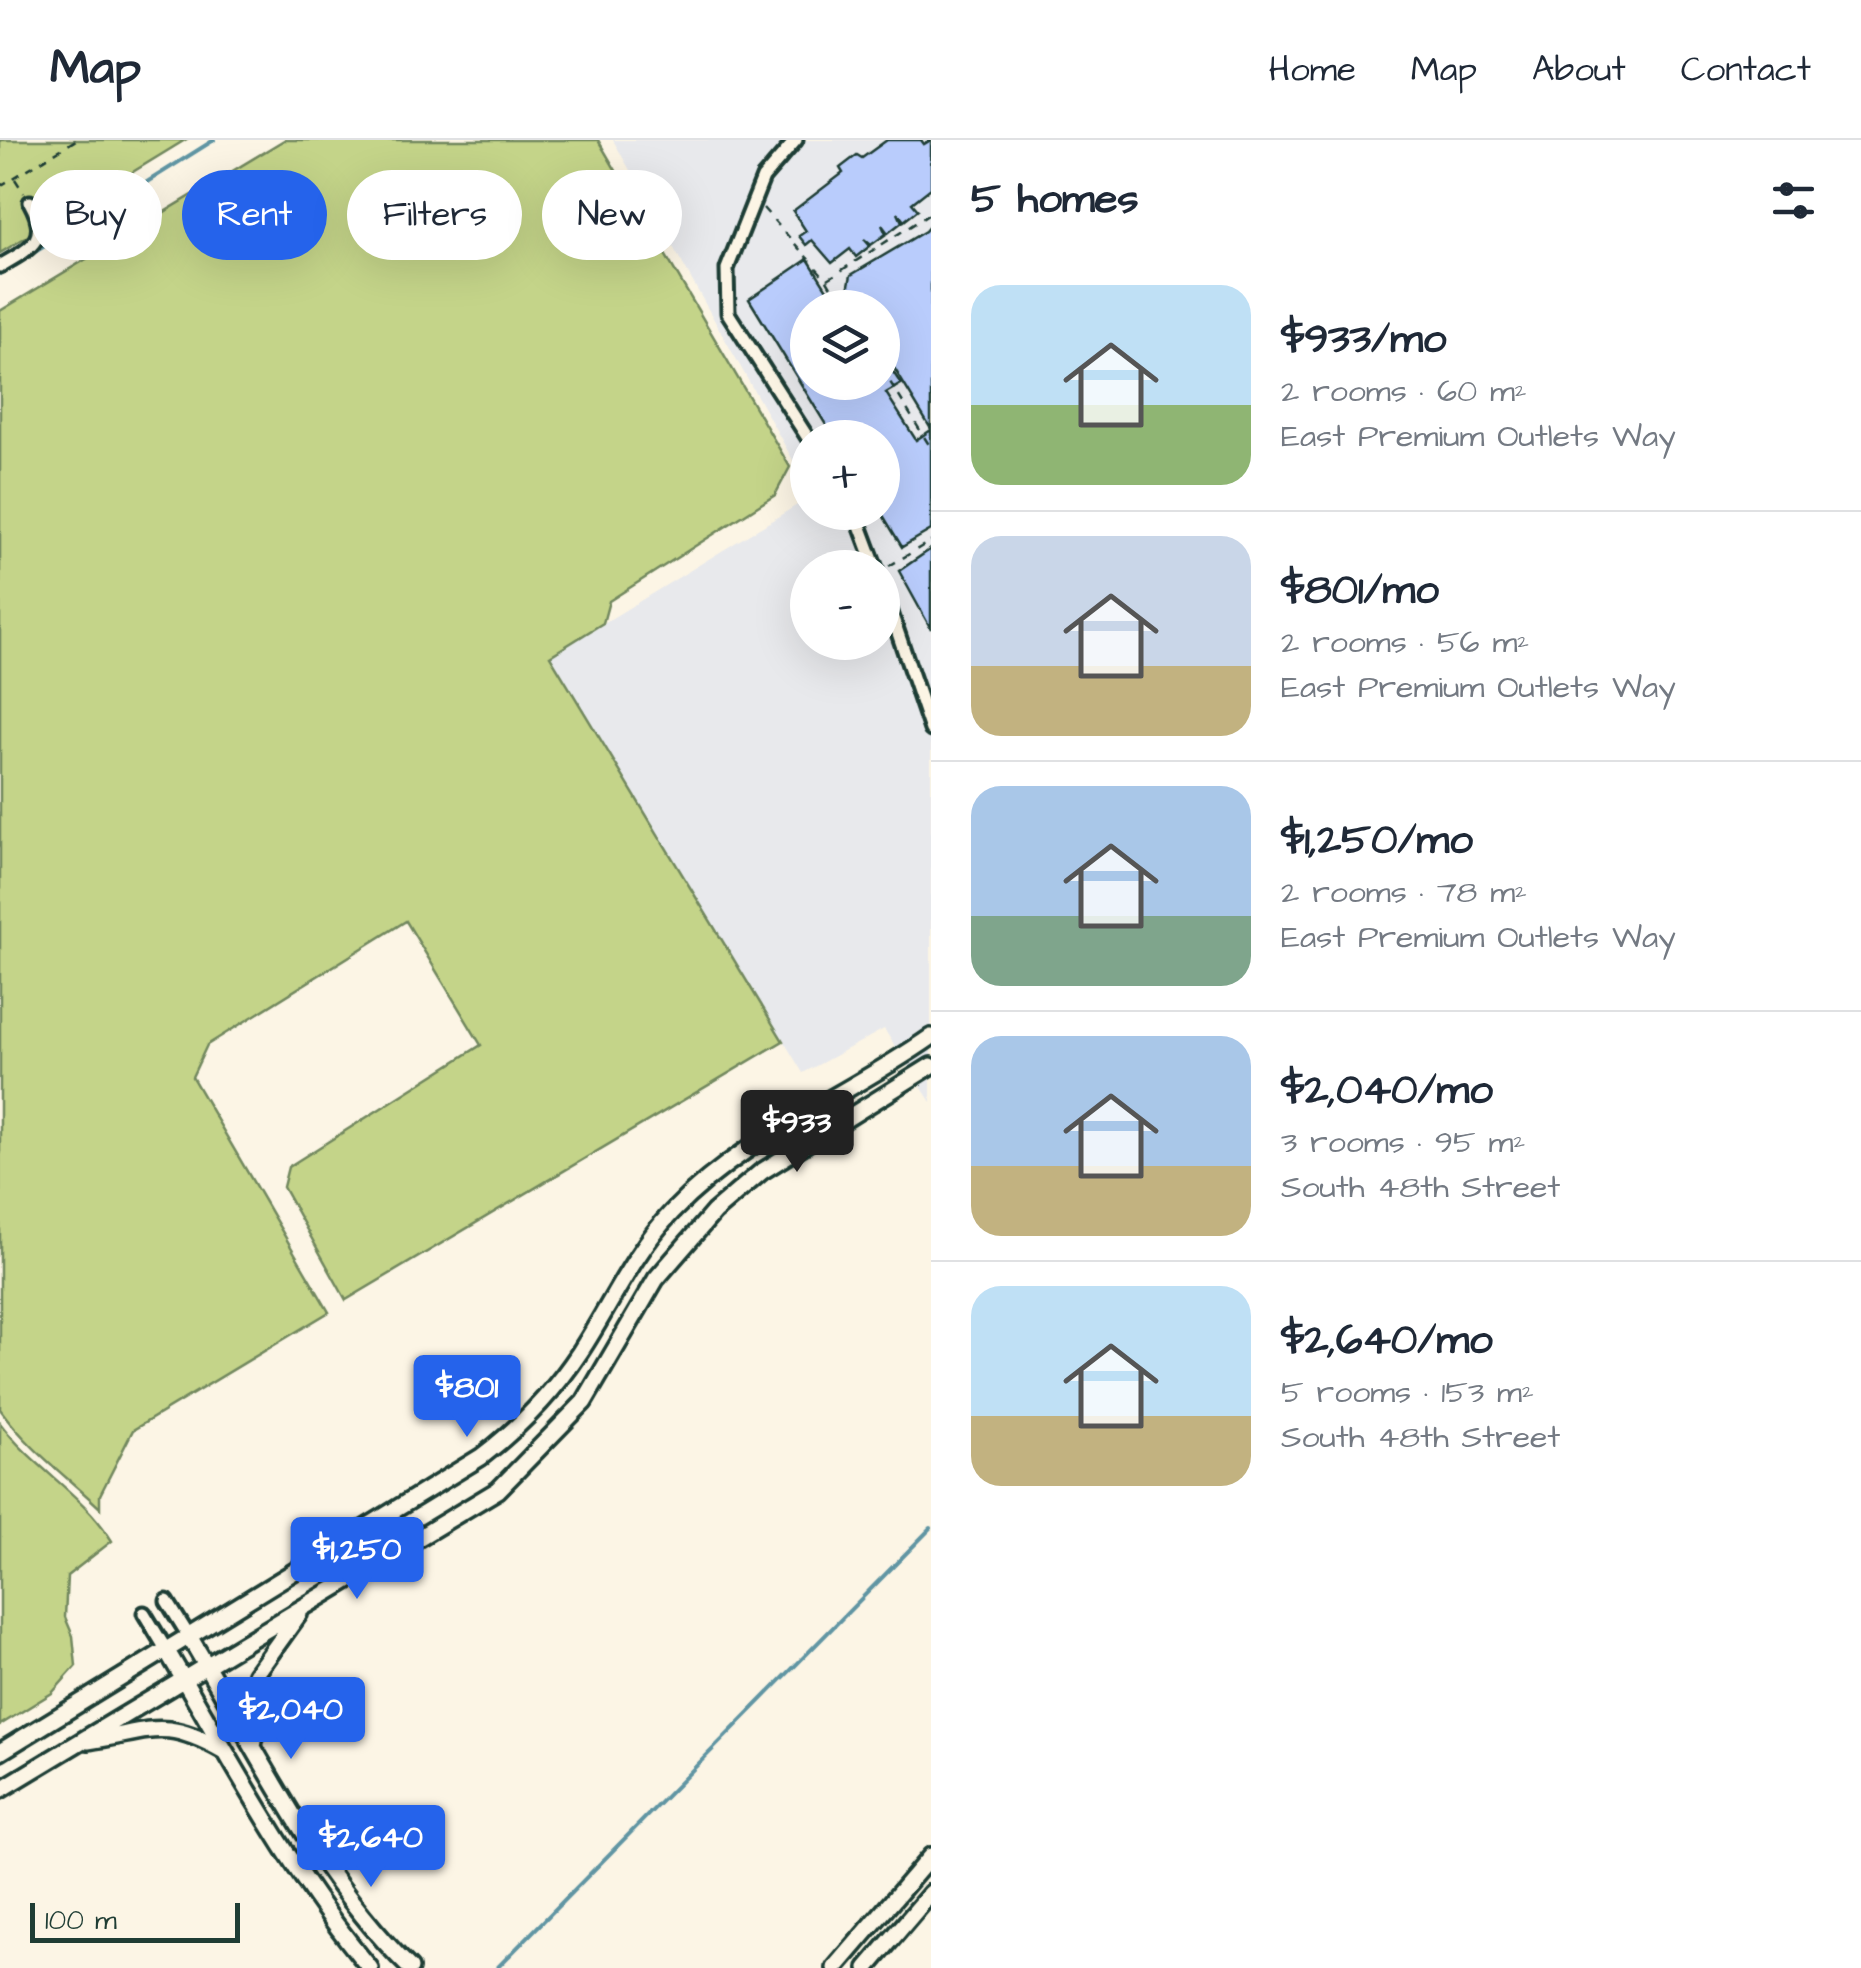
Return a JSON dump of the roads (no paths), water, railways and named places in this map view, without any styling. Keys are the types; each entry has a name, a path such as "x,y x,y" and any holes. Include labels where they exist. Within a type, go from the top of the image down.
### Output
{"street":[{"path":"796,140 763,178 727,268 728,313 796,420"},
{"path":"0,266 30,246"},
{"path":"900,639 931,730"},
{"path":"0,1752 439,1486 503,1440 532,1412 581,1350 632,1263 670,1214 732,1158 931,1038"},
{"path":"0,1790 498,1490 572,1416 656,1279 714,1212 761,1172 931,1066"},
{"path":"632,1263 656,1279"},
{"path":"439,1486 457,1516"},
{"path":"167,1601 352,1902 410,1968"},
{"path":"254,1746 252,1694 256,1674 302,1608"},
{"path":"144,1613 328,1918 370,1968"},
{"path":"80,1743 164,1727 194,1736 227,1753"},
{"path":"835,1968 931,1856"},
{"path":"867,1968 931,1893"}],"waterway":[{"path":"0,274 214,140"},
{"path":"497,1968 931,1528"}]}
